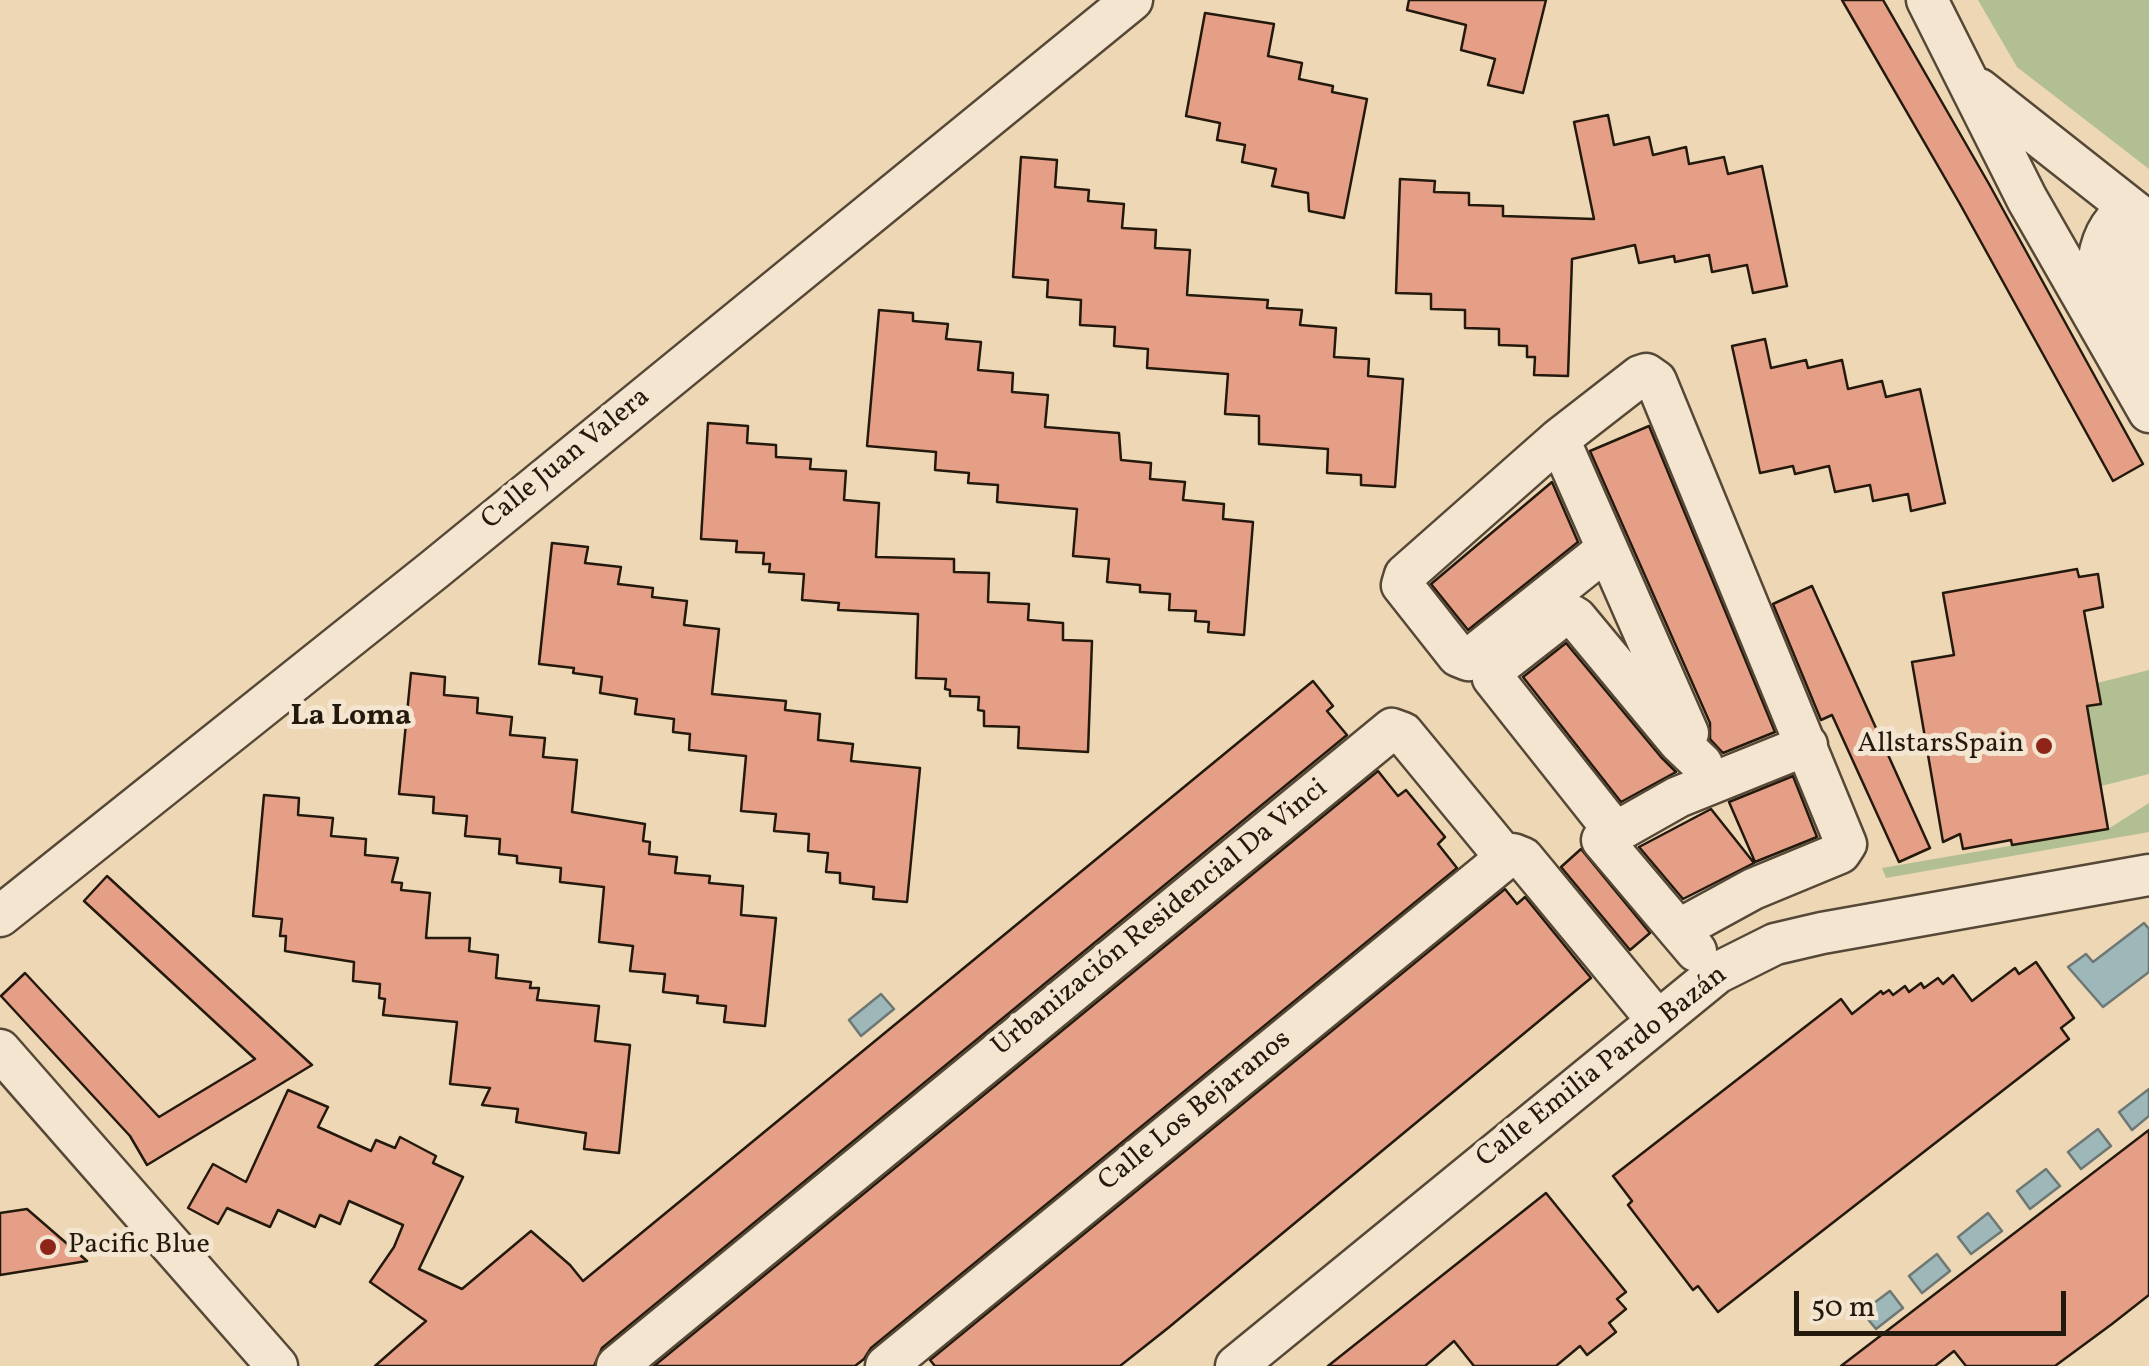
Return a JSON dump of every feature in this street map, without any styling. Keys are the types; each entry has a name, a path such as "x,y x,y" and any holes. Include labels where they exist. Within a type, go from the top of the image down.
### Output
{"street":[{"name":"Calle Juan Valera","path":"0,916 1132,0"},
{"path":"1927,0 2027,198 2149,412"},
{"path":"1968,80 2143,218"},
{"path":"2100,328 2098,276 2104,240 2120,214 2143,218"},
{"path":"2143,218 2132,278 2149,382"},
{"path":"1608,549 1468,660 1458,656 1402,584 1405,574 1559,439 1640,376 1652,376 1845,839 1844,850 1753,889 1678,930"},
{"path":"1559,439 1706,774"},
{"path":"1615,832 1493,678 1497,667 1561,616 1576,618 1706,774"},
{"name":"Urbanización Residencial Da Vinci","path":"617,1366 1392,729 1402,733 1506,858 1513,854 1523,858 1658,1020"},
{"path":"1717,972 1602,840 1669,802 1706,774 1807,745"},
{"name":"Calle Los Bejaranos","path":"886,1366 1506,858"},
{"name":"Calle Emilia Pardo Bazán","path":"1236,1366 1717,972 1775,944 1822,933 2149,875"},
{"path":"0,1050 277,1366"},
{"path":"0,1074 99,1165"}],"green space":[{"path":"1978,0 2149,0 2149,169 2017,67"},
{"path":"2149,670 2149,774 2101,786 2087,706 2101,703 2097,683"},
{"path":"2149,803 2149,832 1886,878 1882,868 2108,829"}],"water":[{"path":"2144,923 2149,929 2149,972 2103,1007 2068,967 2086,954 2093,962"},
{"path":"881,994 894,1009 861,1036 849,1020"},
{"path":"2149,1089 2149,1116 2132,1130 2119,1112"},
{"path":"2098,1129 2111,1146 2081,1169 2068,1152"},
{"path":"2046,1169 2060,1186 2030,1209 2017,1191"},
{"path":"1988,1213 2002,1231 1971,1254 1958,1237"},
{"path":"1937,1254 1950,1271 1922,1293 1909,1276"},
{"path":"1890,1291 1903,1308 1876,1329 1862,1312"}],"building":[{"path":"1409,0 1546,0 1523,93 1488,85 1495,59 1461,50 1466,25 1407,10"},
{"path":"1842,0 1883,0 2143,464 2113,481"},
{"path":"1205,13 1274,24 1268,56 1302,63 1299,79 1333,86 1332,92 1367,99 1344,218 1309,211 1308,193 1272,186 1276,169 1242,162 1245,145 1217,140 1220,123 1186,116"},
{"path":"1608,115 1614,145 1649,137 1653,155 1686,147 1689,164 1724,157 1728,174 1762,166 1787,286 1753,293 1747,265 1712,272 1709,255 1675,262 1674,256 1639,263 1635,245 1572,259 1568,376 1534,375 1535,357 1527,357 1527,346 1499,345 1499,329 1465,328 1465,310 1431,309 1431,294 1396,293 1400,179 1435,181 1434,192 1469,193 1469,205 1503,206 1503,216 1594,219 1574,122"},
{"path":"1021,157 1057,160 1055,187 1089,190 1088,201 1124,204 1122,228 1156,230 1155,248 1190,250 1187,295 1268,300 1267,308 1302,310 1300,325 1336,328 1334,357 1369,359 1368,376 1403,379 1395,487 1361,485 1361,475 1327,473 1328,449 1259,444 1259,416 1225,414 1228,374 1147,368 1148,349 1114,346 1115,327 1080,325 1081,300 1047,297 1048,280 1013,277"},
{"path":"879,310 913,313 913,321 948,324 946,339 981,342 978,370 1013,373 1012,392 1048,395 1045,427 1119,433 1121,460 1151,463 1150,479 1185,482 1183,500 1224,504 1223,519 1253,522 1244,635 1208,632 1209,622 1195,621 1196,611 1169,610 1170,594 1140,592 1140,585 1107,582 1109,559 1073,556 1077,509 997,502 998,485 968,483 969,473 935,470 936,452 867,446"},
{"path":"1765,339 1771,368 1806,360 1808,368 1842,360 1848,389 1882,381 1886,397 1920,389 1945,503 1911,511 1908,494 1873,501 1870,485 1835,492 1829,466 1795,474 1793,466 1760,473 1732,346"},
{"path":"708,423 748,426 747,443 776,445 776,457 811,459 810,469 846,471 844,500 879,503 876,557 954,559 954,572 989,573 988,602 1029,604 1028,620 1063,623 1063,640 1092,641 1088,752 1018,748 1019,727 984,726 984,711 978,710 979,697 950,696 950,690 945,689 946,679 916,678 918,614 838,610 839,603 802,600 804,574 769,572 770,564 763,564 764,553 736,552 737,541 701,539"},
{"path":"1649,426 1775,732 1723,753 1710,739 1710,723 1590,451"},
{"path":"1552,482 1578,542 1468,630 1431,584"},
{"path":"552,543 588,547 585,563 621,567 618,584 653,588 652,597 687,601 684,625 719,629 712,694 786,701 785,710 820,714 818,740 853,744 851,761 920,768 907,902 873,899 874,887 840,883 840,873 826,872 828,853 808,851 809,834 774,831 776,814 741,811 746,756 689,750 690,734 673,732 674,719 635,714 637,699 600,693 602,677 573,673 574,668 539,664"},
{"name":"AllstarsSpain","path":"2077,569 2079,577 2098,574 2103,607 2084,611 2101,704 2087,706 2108,829 1963,849 1960,834 1943,842 1912,662 1954,655 1943,593"},
{"path":"1812,586 1930,848 1899,862 1832,715 1821,720 1773,604"},
{"path":"1566,643 1676,772 1621,802 1523,677"},
{"path":"411,673 445,677 444,695 478,698 477,713 512,717 510,735 545,738 543,757 577,760 572,812 645,824 643,841 650,842 649,854 677,857 675,873 710,876 709,883 743,886 741,915 776,918 765,1026 724,1022 726,1006 697,1003 698,996 663,992 665,974 630,971 633,946 599,942 604,887 560,882 561,868 517,863 517,856 499,854 500,839 465,836 467,816 433,813 434,797 399,794"},
{"path":"1313,681 1333,706 1327,711 1347,735 602,1348 594,1366 375,1366 426,1321 370,1282 394,1247 403,1225 349,1201 340,1224 320,1215 315,1227 278,1210 270,1227 227,1208 218,1224 188,1208 213,1164 246,1182 288,1090 328,1107 318,1127 371,1151 376,1140 395,1148 400,1137 436,1156 433,1163 463,1177 419,1269 462,1289 531,1231 583,1281"},
{"path":"1378,771 1398,796 1406,790 1445,837 1438,844 1457,868 871,1348 864,1359 855,1366 654,1366"},
{"path":"1793,776 1817,837 1755,862 1729,802"},
{"path":"264,795 299,798 298,815 333,818 331,836 366,839 365,855 398,858 392,882 402,883 401,890 430,893 426,938 470,938 469,951 498,955 496,978 531,982 530,988 539,988 537,1000 599,1006 595,1041 630,1045 619,1153 584,1149 586,1133 516,1122 518,1109 482,1105 490,1088 450,1084 457,1022 383,1015 385,999 379,998 380,984 353,981 354,962 285,951 286,936 280,936 282,919 253,916"},
{"path":"1711,809 1754,863 1683,899 1639,847"},
{"path":"1581,849 1650,933 1630,950 1561,867"},
{"path":"107,876 312,1065 147,1165 130,1136 1,996 25,973 159,1117 255,1059 84,901"},
{"path":"1505,889 1517,904 1525,897 1591,978 1168,1328 1120,1366 935,1366 930,1360"},
{"path":"2036,962 2074,1018 2061,1028 2069,1039 1718,1312 1698,1286 1693,1290 1628,1205 1632,1201 1613,1176 1841,999 1852,1014 1881,991 1883,994 1889,990 1893,995 1905,986 1909,992 1938,978 1943,984 1953,975 1972,1001 2015,968 2019,974"},
{"path":"2149,1130 2149,1295 2112,1324 2055,1366 1966,1366 1954,1351 1935,1366 1841,1366"},
{"path":"1546,1193 1626,1292 1617,1299 1626,1309 1609,1323 1616,1332 1587,1355 1580,1346 1556,1366 1474,1366 1454,1341 1425,1366 1328,1366"},
{"path":"27,1209 87,1261 0,1275 0,1213"}],"place":[{"name":"AllstarsSpain","path":"2044,746"},
{"name":"Pacific Blue","path":"48,1247"}],"district":[{"name":"La Loma","path":"351,718"}]}
